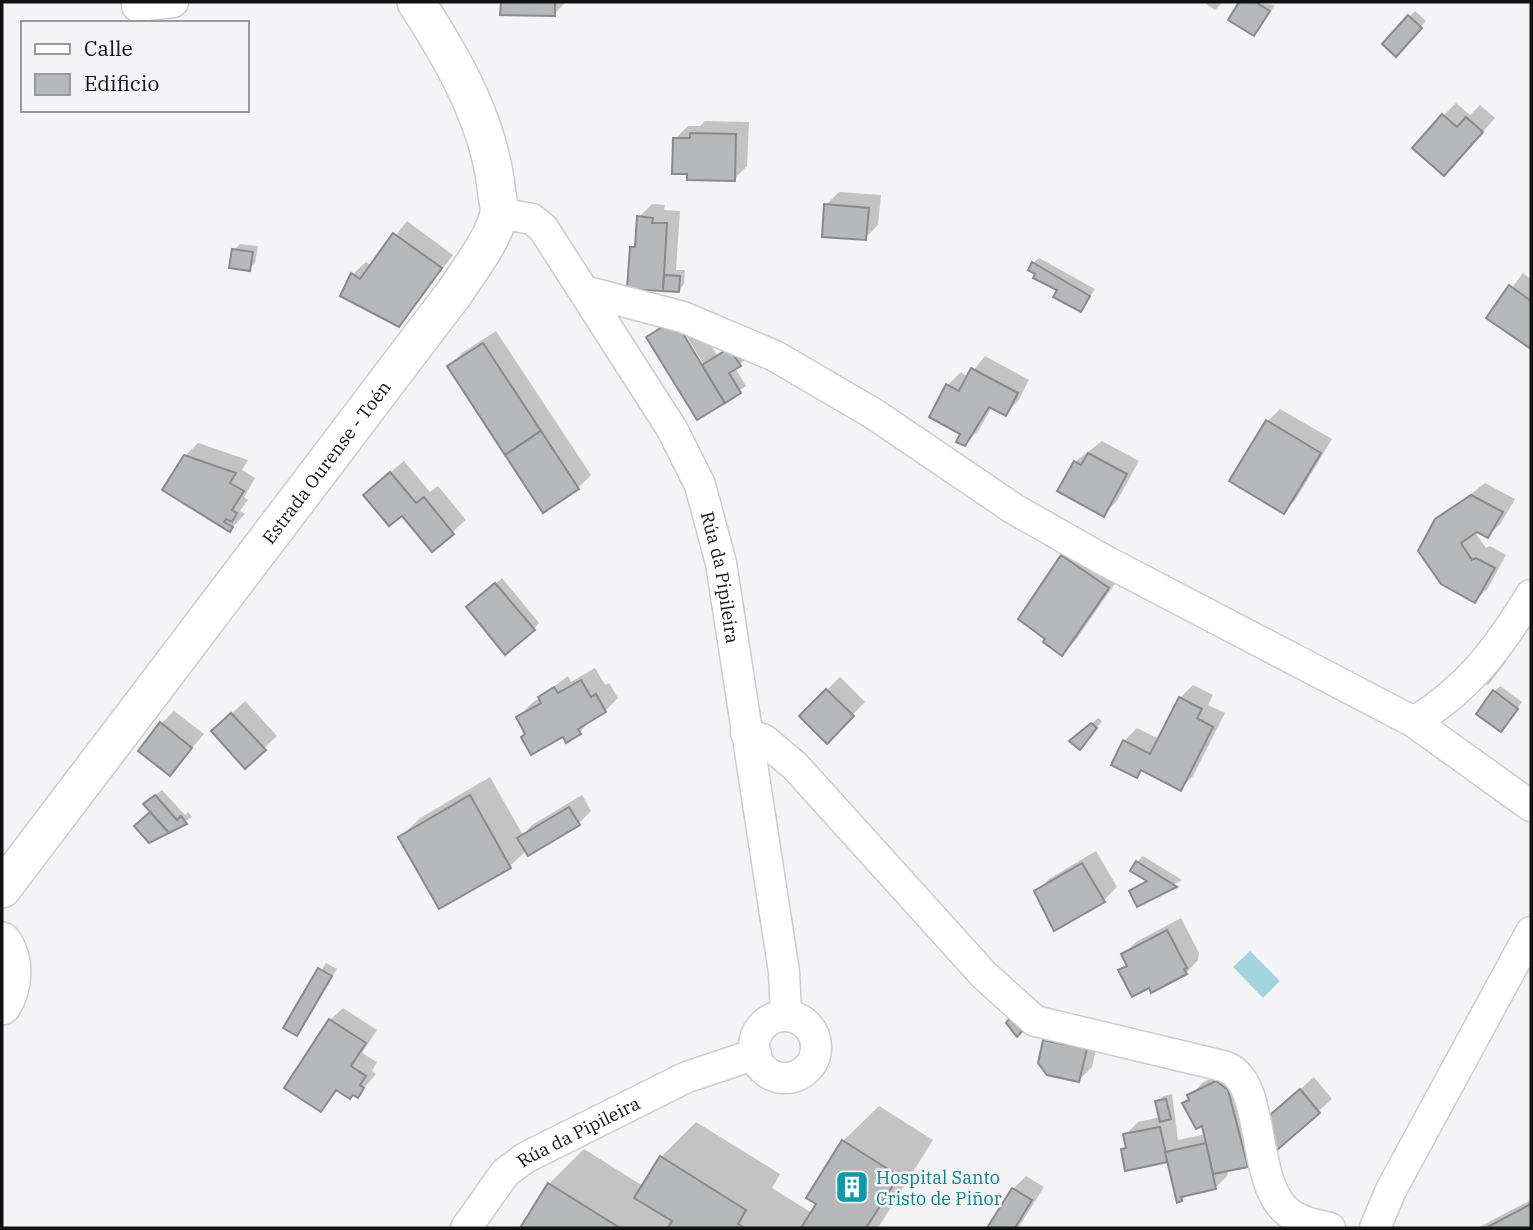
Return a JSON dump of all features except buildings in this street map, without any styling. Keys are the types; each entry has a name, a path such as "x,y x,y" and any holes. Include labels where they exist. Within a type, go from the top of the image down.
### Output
{"street":[{"path":"137,6 173,2"},
{"path":"416,2 457,73 484,130 499,213"},
{"name":"Rúa da Pipileira","path":"499,213 532,219 543,228 672,429 699,485 721,563 784,972 786,1016"},
{"name":"Estrada Ourense - Toén","path":"2,889 455,292 480,254 499,213"},
{"path":"584,291 683,317 758,347 874,414 1014,509 1102,559 1414,722 1531,806"},
{"path":"1414,722 1456,694 1472,678 1531,595"},
{"path":"746,733 764,740 795,766 984,975 1035,1021 1223,1066 1239,1073 1247,1089 1263,1163 1278,1201 1297,1218 1330,1228"},
{"path":"1375,1228 1391,1190 1531,932"},
{"path":"2,941 12,966 11,986 2,1006"},
{"path":"786,1016 797,1018 813,1032 816,1053 807,1069 799,1075 779,1077 763,1068 756,1054 760,1030 767,1022 786,1016"},
{"name":"Rúa da Pipileira","path":"466,1228 506,1172 526,1158 687,1077 756,1054"}],"water":[{"path":"1250,951 1280,981 1263,998 1233,967"}],"place":[{"name":"Hospital Santo Cristo de Piñor","path":"852,1187"}]}
